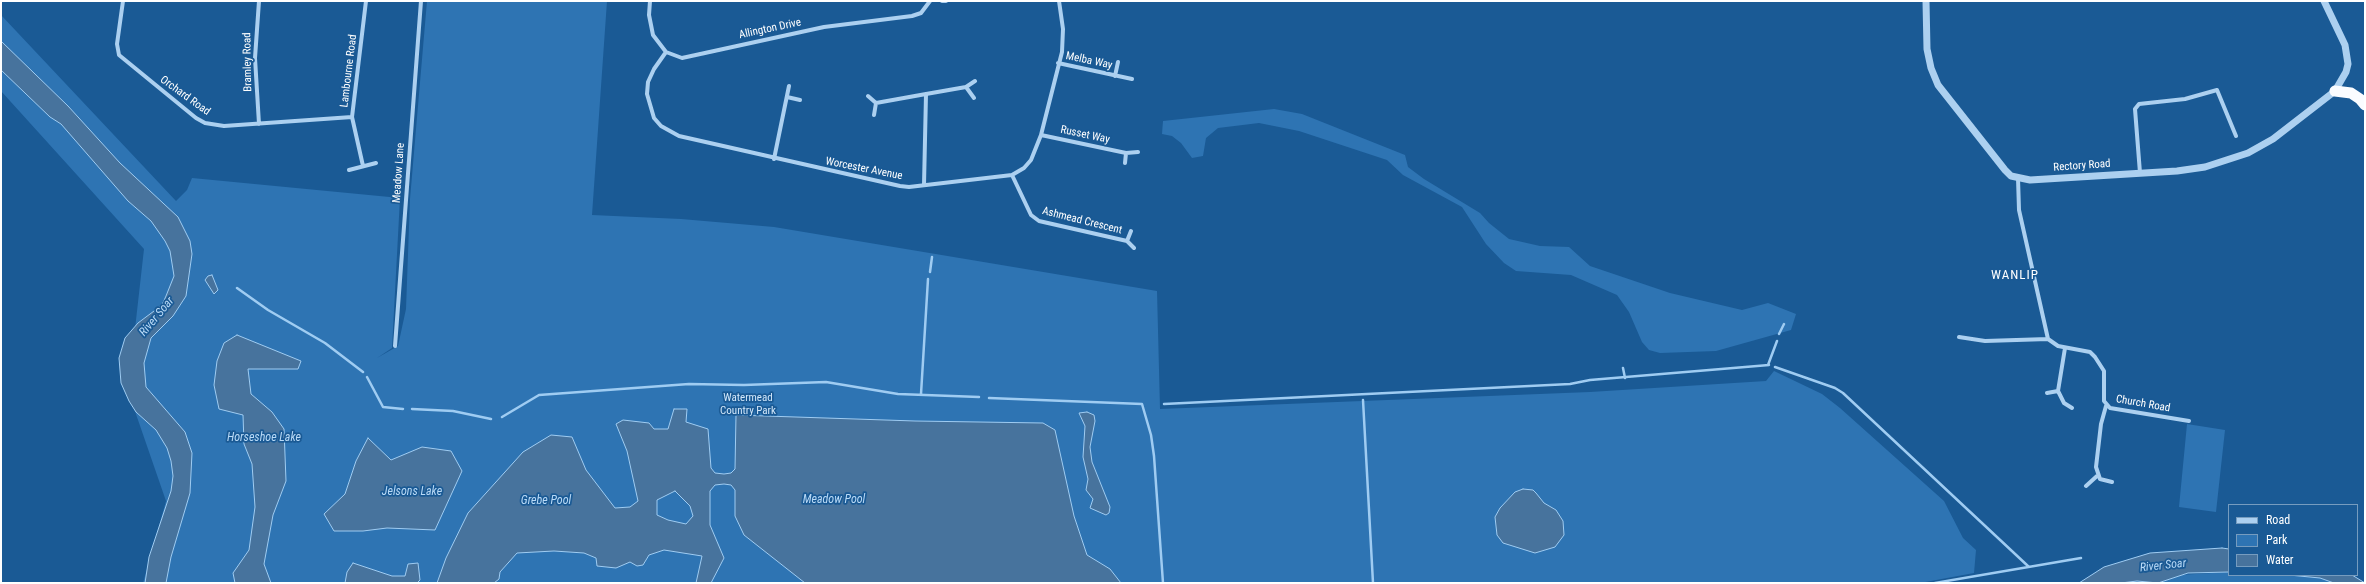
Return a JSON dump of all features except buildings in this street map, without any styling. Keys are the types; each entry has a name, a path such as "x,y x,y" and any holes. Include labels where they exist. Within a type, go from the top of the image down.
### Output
{"highway":[{"path":"2335,91 2351,93 2360,99 2365,105"}],"street":[{"name":"Orchard Road","path":"123,1 117,44 119,55 124,61 205,123 224,126 352,117"},
{"name":"Bramley Road","path":"259,1 255,58 259,124"},
{"name":"Lambourne Road","path":"362,166 352,117 366,1"},
{"name":"Meadow Lane","path":"395,346 421,1"},
{"path":"650,1 650,28 666,52"},
{"name":"Allington Drive","path":"666,52 682,58 824,26 912,16 921,13 930,1"},
{"name":"Worcester Avenue","path":"666,52 654,69 648,82 647,94 654,118 661,126 679,136 774,159 909,187 1012,175 1024,168 1031,160 1040,135 1063,41 1059,1"},
{"path":"1926,1 1927,49 1931,68 1938,85 2005,170 2018,178 2019,210 2048,339"},
{"path":"2324,1 2348,56 2346,72 2335,91"},
{"name":"Melba Way","path":"1115,76 1118,62"},
{"name":"Melba Way","path":"1058,63 1132,79"},
{"path":"876,103 966,87 975,81"},
{"path":"774,159 789,86"},
{"path":"966,87 974,98"},
{"path":"2140,173 2135,109 2139,104 2180,100 2217,90 2236,136"},
{"name":"Rectory Road","path":"2018,178 2042,180 2204,167 2248,153 2274,138 2335,91"},
{"path":"924,185 926,94"},
{"path":"868,96 876,103"},
{"path":"787,97 800,100"},
{"path":"874,115 876,103"},
{"name":"Russet Way","path":"1040,135 1126,154 1138,152"},
{"path":"1125,163 1126,154"},
{"path":"349,170 376,162"},
{"name":"Ashmead Crescent","path":"1012,175 1031,215 1039,222 1127,241 1134,248"},
{"name":"Ashmead Crescent","path":"1127,241 1131,231"},
{"name":"Church Road","path":"1958,337 1985,341 2048,339 2065,348 2090,352 2102,365 2105,380 2106,406 2110,408 2189,421"},
{"path":"2065,348 2058,391 2064,403 2072,408"},
{"path":"2047,393 2058,391"},
{"path":"2106,406 2098,446 2096,467 2100,479 2112,482"},
{"path":"2086,486 2098,476"}],"green space":[{"name":"Watermead Country Park","path":"427,1 607,1 592,215 681,219 774,227 1157,291 1160,409 1590,392 1766,381 1774,371 1822,394 1840,408 1944,501 1963,538 1976,550 1974,573 1920,583 143,583 166,501 128,391 144,249 1,91 1,15 176,201 187,190 192,178 400,198 392,348 377,358 398,346 406,309 410,199"},
{"path":"1274,109 1302,114 1405,155 1408,167 1424,179 1480,213 1489,223 1509,239 1540,246 1569,247 1590,266 1670,293 1742,310 1768,303 1796,314 1791,330 1716,351 1660,353 1649,350 1642,342 1629,312 1617,295 1571,275 1516,271 1504,263 1486,244 1462,207 1403,175 1387,160 1299,131 1259,123 1218,128 1206,138 1203,156 1192,158 1181,143 1172,136 1162,134 1163,121"},
{"path":"2187,424 2225,430 2216,512 2179,507"},
{"path":"2228,572 2228,576 2299,576 2320,578 2334,583 2121,583 2145,577"}],"water":[{"name":"River Soar","path":"1,41 68,106 120,163 178,217 190,241 192,254 186,296 173,316 151,338 144,363 146,387 185,432 192,453 190,493 171,557 166,583 145,583 149,557 171,491 173,476 171,461 167,448 156,430 136,412 129,401 121,383 119,358 125,338 138,323 162,305 174,276 170,251 151,221 128,201 61,124 50,117 1,70"},
{"path":"212,275 218,290 214,294 205,280 208,276"},
{"name":"Horseshoe Lake","path":"237,335 301,361 298,369 248,369 251,394 272,412 284,429 286,481 273,515 264,564 271,583 235,583 233,573 249,550 255,507 252,464 244,444 243,415 219,409 214,385 217,361 224,343"},
{"name":"Meadow Pool","path":"674,409 687,409 686,422 708,429 711,468 715,473 724,474 731,473 735,469 736,415 915,421 1043,423 1055,430 1074,516 1087,555 1110,569 1121,583 805,583 744,535 735,516 735,490 731,485 724,484 715,485 710,491 710,525 724,558 711,583 696,583 702,556 664,550 649,555 643,565 637,566 630,562 616,568 597,566 596,558 584,553 554,551 517,553 500,572 499,579 494,583 437,583 446,558 468,513 523,452 551,435 572,437 586,470 615,508 630,507 638,501 627,451 616,424 623,420 649,423 654,429 668,429","holes":["675,491 690,506 693,516 686,524 668,520 657,515 657,500"]},
{"path":"1087,412 1094,415 1095,421 1090,447 1092,462 1110,507 1109,513 1106,515 1090,508 1093,499 1086,490 1088,479 1083,457 1085,426 1079,413"},
{"name":"Jelsons Lake","path":"368,438 391,460 422,447 451,451 462,471 435,530 387,528 363,531 334,531 324,514 345,494 356,461"},
{"path":"1523,489 1533,490 1544,503 1556,510 1563,521 1564,535 1555,547 1535,553 1503,543 1497,535 1495,517 1500,508 1515,492"},
{"name":"River Soar","path":"2228,549 2228,572 2188,573 2158,583 2137,581 2121,583 2079,583 2104,567 2150,553"},
{"path":"353,563 392,576 405,576 408,564 418,563 420,580 417,583 345,583 347,572"},
{"path":"2299,576 2354,576 2365,583 2334,583 2320,578"}],"waterway":[{"path":"930,272 932,257"},
{"path":"921,394 928,279"},
{"path":"237,288 268,310 325,343 363,372"},
{"path":"1779,334 1784,324"},
{"path":"1768,365 1777,341"},
{"path":"1164,404 1570,384 1590,380 1769,365"},
{"path":"1775,367 1835,388 1843,393 2029,567"},
{"path":"1623,368 1625,378"},
{"path":"367,377 383,407 403,409"},
{"path":"502,417 539,395 689,384 744,385 826,382 898,394 979,397"},
{"path":"989,398 1142,404 1151,435 1154,456 1163,583"},
{"path":"1363,400 1373,583"},
{"path":"412,409 453,411 491,419"},
{"path":"1935,583 2081,558"}],"district":[{"name":"WANLIP","path":"2015,276"}],"water label":[{"name":"Grebe Pool","path":"546,501"}]}
